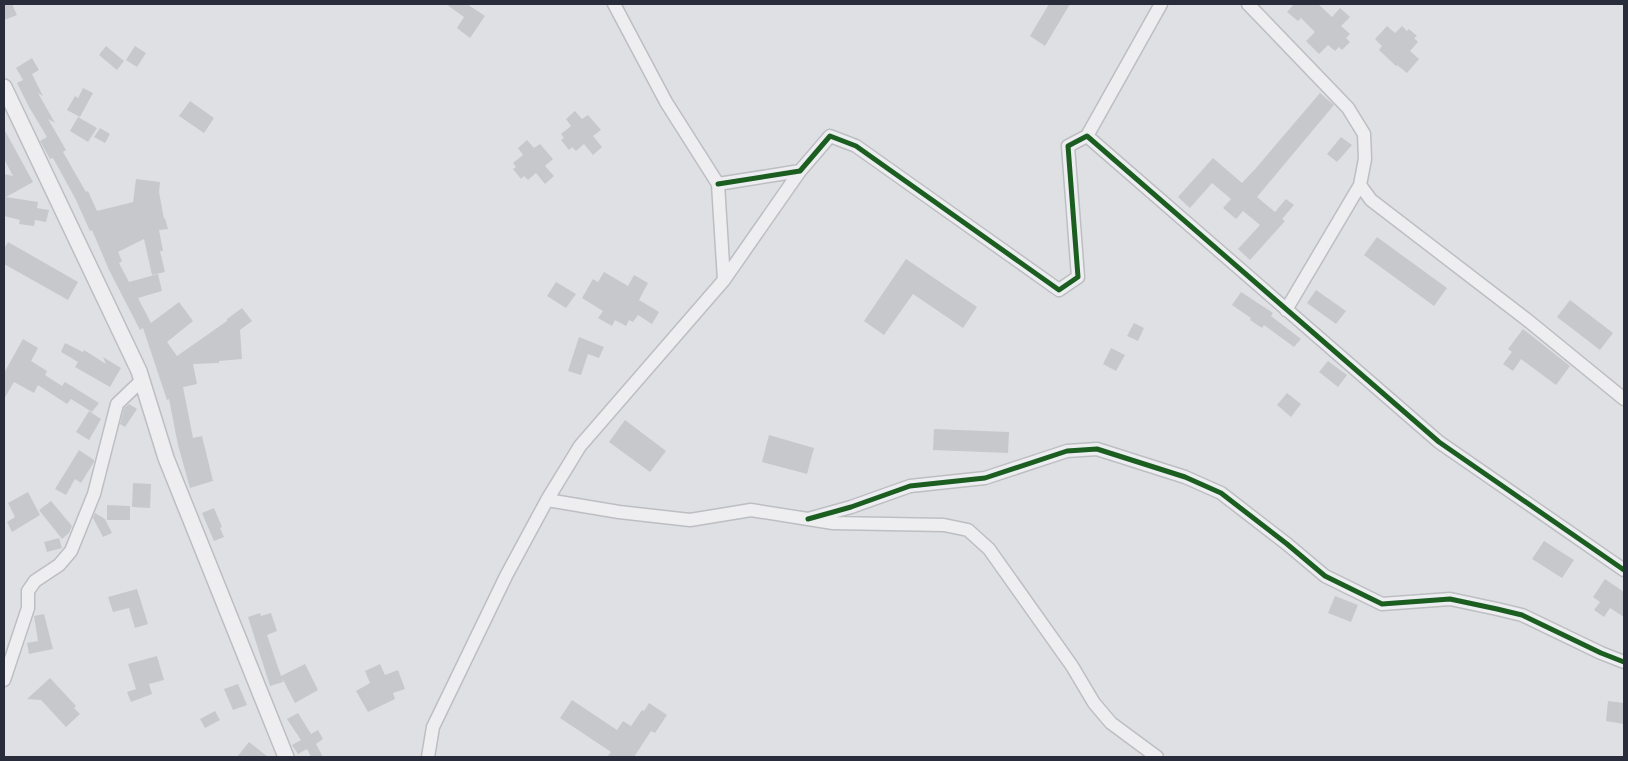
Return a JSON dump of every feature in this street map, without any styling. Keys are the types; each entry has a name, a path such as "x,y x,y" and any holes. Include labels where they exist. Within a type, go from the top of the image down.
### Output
{"street":[{"path":"614,4 666,102 718,184 724,280"},
{"path":"428,757 433,727 506,576 546,500 580,446 724,280 800,171 830,136 856,146 1059,290 1078,278 1068,146 1087,136 1161,4"},
{"path":"1248,4 1348,108 1364,134 1365,159 1360,185 1286,310"},
{"path":"4,87 142,380 166,458 286,757"},
{"path":"1087,136 1439,442 1624,570"},
{"path":"718,184 800,171"},
{"path":"1360,185 1371,200 1526,319 1624,399"},
{"path":"4,680 28,608 28,591 35,581 59,565 71,551 94,494 117,404 142,380"},
{"path":"808,519 851,507 910,486 985,478 1067,451 1097,449 1185,477 1221,493 1325,576 1382,604 1450,599 1497,609 1522,615 1600,653 1624,662"},
{"path":"546,500 619,512 690,520 751,510 833,523 944,525 968,530 988,550 1072,666 1100,710 1111,723 1156,757"}],"building":[{"path":"4,4 12,4 17,15 4,20"},
{"path":"446,4 467,4 485,16 470,38 457,28 464,17"},
{"path":"1049,4 1070,4 1045,46 1030,36"},
{"path":"1294,4 1318,4 1332,17 1340,8 1350,17 1341,26 1350,34 1346,38 1350,42 1342,50 1339,47 1335,51 1328,45 1319,54 1306,41 1315,32 1301,18 1298,21 1287,12"},
{"path":"1387,26 1395,33 1402,26 1417,36 1414,38 1418,42 1410,51 1419,59 1407,73 1396,66 1379,50 1382,46 1375,39"},
{"path":"106,46 124,61 117,70 99,55"},
{"path":"135,46 146,53 137,67 126,60"},
{"path":"32,58 39,70 32,74 43,96 38,93 55,123 48,119 66,150 63,152 86,192 88,191 97,211 133,202 136,179 160,182 159,192 164,219 168,229 159,230 163,251 160,251 165,272 152,275 144,239 118,252 122,261 119,263 129,282 158,274 162,291 138,298 151,323 179,302 193,321 167,342 177,356 227,321 227,319 242,308 252,321 240,330 242,359 219,361 219,363 193,364 197,384 183,387 193,438 202,436 213,481 190,488 178,445 169,399 167,400 143,328 140,330 109,270 92,230 90,231 75,198 53,158 50,159 40,141 47,137 17,83 23,80 16,68"},
{"path":"83,88 93,93 80,117 67,110 75,96 78,98"},
{"path":"1320,93 1334,105 1257,197 1275,212 1286,199 1294,205 1282,219 1285,221 1250,260 1238,249 1260,225 1243,211 1236,219 1223,208 1231,199 1212,183 1190,208 1178,197 1213,158 1242,183"},
{"path":"190,101 214,118 204,133 179,116"},
{"path":"575,111 582,119 588,115 601,130 593,136 602,147 593,155 584,144 576,151 572,147 569,150 561,140 564,138 561,134 571,126 566,119"},
{"path":"78,117 97,128 88,142 70,131"},
{"path":"100,128 110,134 105,143 94,137"},
{"path":"4,129 33,182 6,197 38,202 37,208 49,210 46,222 35,220 34,226 19,224 20,220 4,216 4,174 13,176 4,159"},
{"path":"1341,137 1352,145 1337,162 1327,154"},
{"path":"527,140 534,148 540,144 553,159 545,166 554,176 545,184 536,173 528,180 524,176 521,179 513,169 516,167 513,163 523,155 518,148"},
{"path":"1377,237 1447,288 1434,306 1364,255"},
{"path":"8,242 78,282 68,300 4,264 4,249"},
{"path":"906,259 977,307 963,328 913,294 884,335 864,321"},
{"path":"604,272 628,286 634,275 648,283 639,300 659,312 652,324 638,315 633,322 629,320 626,326 615,320 612,326 598,318 603,311 582,298 593,279 598,282"},
{"path":"556,282 576,294 566,308 547,296"},
{"path":"1316,290 1346,311 1336,324 1307,303"},
{"path":"1241,292 1273,313 1271,316 1301,339 1294,347 1264,325 1262,328 1250,320 1251,318 1232,305"},
{"path":"1570,300 1613,333 1600,350 1557,317"},
{"path":"1134,323 1144,328 1138,341 1127,336"},
{"path":"1523,329 1570,366 1556,385 1521,359 1513,371 1503,364 1512,352 1508,349"},
{"path":"579,337 604,347 599,358 588,354 581,375 568,371"},
{"path":"23,339 38,348 31,361 47,371 45,375 62,386 65,382 99,403 92,412 71,399 67,404 38,385 34,393 14,382 4,399 4,373"},
{"path":"65,343 83,352 84,350 106,364 103,357 121,368 110,387 75,367 78,362 61,352"},
{"path":"1111,348 1125,355 1116,371 1103,364"},
{"path":"1328,361 1347,375 1338,387 1319,372"},
{"path":"1287,393 1301,404 1291,417 1277,405"},
{"path":"129,404 137,409 125,427 120,424 124,408"},
{"path":"89,411 101,419 89,440 76,432"},
{"path":"625,420 666,451 650,472 609,442"},
{"path":"934,429 1009,432 1008,453 933,450"},
{"path":"769,435 814,448 807,474 762,462"},
{"path":"79,450 94,460 94,462 81,483 75,479 66,495 55,489"},
{"path":"133,483 151,484 150,508 132,507"},
{"path":"28,492 40,515 12,532 7,522 15,517 8,503"},
{"path":"51,501 72,526 69,533 62,539 39,510"},
{"path":"107,505 130,506 130,520 107,520"},
{"path":"214,508 224,537 214,541 202,513"},
{"path":"95,513 105,519 112,533 103,537 93,518"},
{"path":"59,538 62,548 47,552 44,542"},
{"path":"1544,541 1574,560 1562,578 1532,559"},
{"path":"1605,579 1624,592 1624,617 1610,608 1604,617 1594,610 1600,602 1593,597"},
{"path":"137,589 148,624 135,628 129,608 113,612 108,597"},
{"path":"1335,596 1358,605 1351,622 1328,613"},
{"path":"260,613 261,616 271,613 277,631 267,635 281,676 305,664 318,690 295,703 282,678 283,682 270,686 248,617"},
{"path":"44,614 53,649 29,654 27,643 38,641 34,616"},
{"path":"157,656 164,680 149,684 152,694 131,702 127,692 136,689 128,664"},
{"path":"380,664 385,675 398,670 405,689 393,693 395,699 368,712 356,691 370,683 365,671"},
{"path":"50,678 76,706 74,708 80,714 66,727 41,700 27,699"},
{"path":"238,684 247,705 233,710 224,689"},
{"path":"572,700 617,730 623,721 631,726 649,703 667,715 655,733 651,731 634,757 607,757 611,752 560,718"},
{"path":"1608,701 1624,703 1624,724 1606,721"},
{"path":"215,711 220,720 205,728 200,719"},
{"path":"298,713 311,734 318,730 323,739 316,744 323,757 311,757 307,749 298,754 292,745 301,740 287,719"},
{"path":"249,742 268,757 237,757"}],"cycle path":[{"path":"718,184 800,171 830,136 856,146 1059,290 1078,277 1068,146 1087,136 1439,442 1624,570"},
{"path":"808,519 851,507 910,486 985,478 1067,451 1097,449 1185,477 1221,493 1325,576 1382,604 1450,599 1497,609 1522,615 1624,662"}]}
